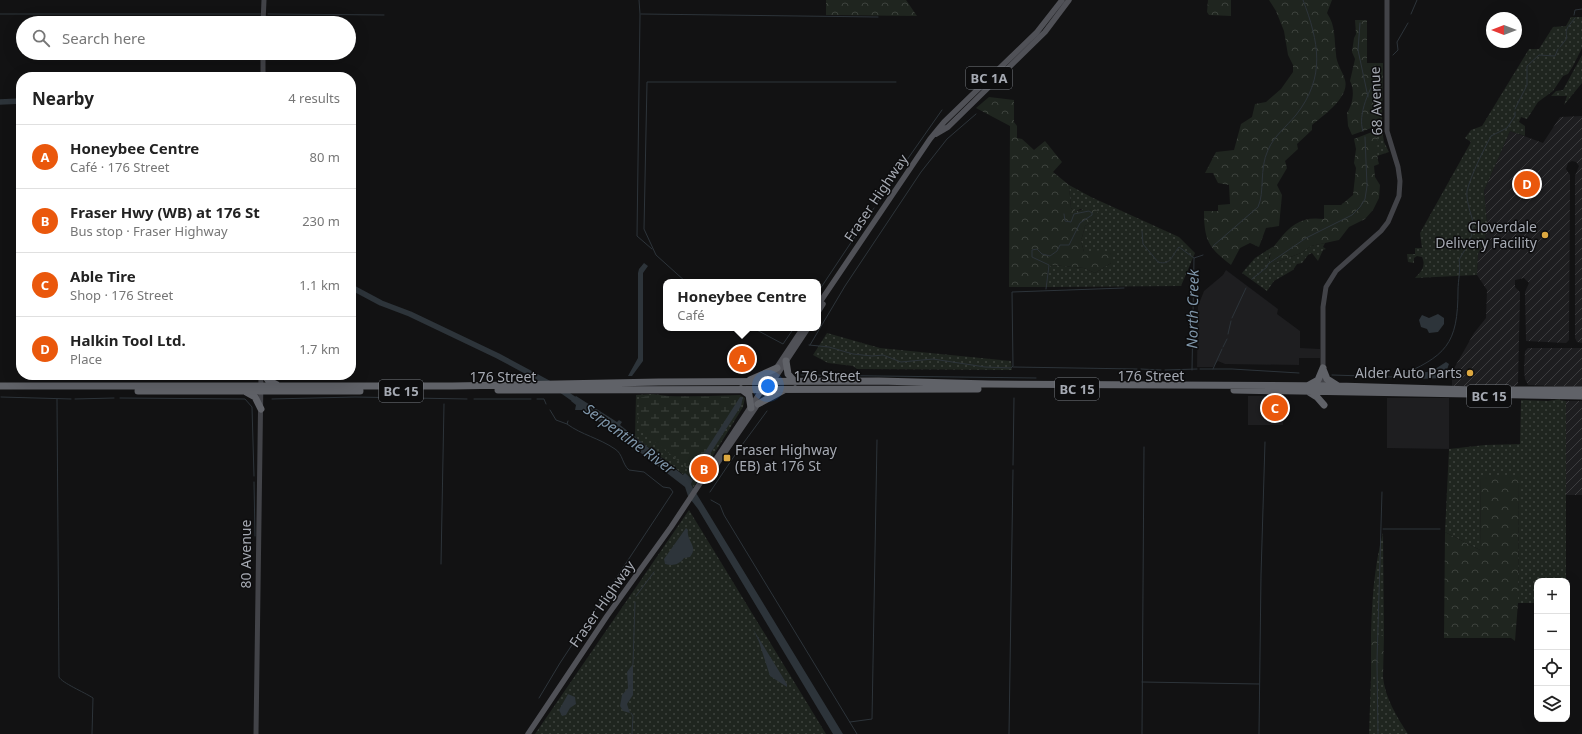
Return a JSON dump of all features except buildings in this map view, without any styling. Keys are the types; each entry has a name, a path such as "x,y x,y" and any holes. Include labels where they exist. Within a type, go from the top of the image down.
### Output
{"highway":[{"path":"786,361 788,374 794,382"},
{"path":"745,382 777,368"},
{"path":"1323,368 1327,379 1338,389 1328,397 1324,405 1307,388 1318,380 1323,368"},
{"path":"268,380 277,385"},
{"name":"BC 15","path":"794,382 879,381 989,384 1307,388"},
{"name":"176 Street","path":"0,386 261,388 538,387 565,384 745,382 786,389 1323,388 1582,396"},
{"name":"176 Street","path":"0,390 240,391 277,385 538,387 573,390 741,389 794,382"},
{"path":"741,389 749,395 750,408"},
{"path":"758,404 786,389"},
{"name":"BC 15","path":"1338,389 1582,390"},
{"path":"240,391 254,396 261,409"}],"main road":[{"name":"Fraser Highway","path":"821,301 930,139 944,122 1037,32 1062,0"},
{"name":"Fraser Highway","path":"930,139 948,127 1045,32 1069,0"},
{"name":"Fraser Highway","path":"821,307 842,270"},
{"name":"Fraser Highway","path":"528,734 603,622 687,503 750,408 786,361 803,331"},
{"name":"Fraser Highway","path":"696,489 719,463 758,404 777,368 803,331"},
{"path":"768,385 803,331"}],"street":[{"path":"263,16 264,0"},
{"name":"68 Avenue","path":"1323,388 1324,294 1330,279 1340,267 1381,231 1388,222 1399,196 1400,181 1398,167 1388,141 1387,131 1387,0"},
{"path":"263,60 263,72"},
{"name":"80 Avenue","path":"256,734 261,380"}],"shaded area":[{"path":"1582,116 1582,343 1577,342 1575,338 1575,176 1579,166 1576,162 1572,161 1568,163 1566,169 1570,175 1569,340 1566,343 1526,341 1525,292 1529,283 1524,278 1515,280 1515,287 1520,292 1518,384 1513,387 1452,386 1452,372 1474,333 1486,318 1487,290 1477,275 1478,254 1485,239 1487,223 1484,191 1510,131 1543,143 1560,117"},
{"path":"1226,270 1278,309 1277,314 1300,331 1300,348 1320,349 1320,358 1299,358 1299,365 1225,364 1218,361 1213,367 1197,367 1198,301 1200,301 1204,291 1223,275"},
{"path":"1528,348 1582,348 1582,387 1528,385 1525,379 1524,370 1525,351"},
{"path":"1248,396 1283,396 1283,425 1248,425"},
{"path":"1387,398 1449,398 1449,449 1387,448"},
{"path":"1566,401 1582,401 1582,495 1566,495"}],"green space":[{"path":"826,0 906,0 917,16 826,15"},
{"path":"1208,0 1231,0 1231,16 1209,15 1207,12"},
{"path":"1269,0 1332,0 1327,13 1332,23 1336,57 1345,80 1344,93 1329,111 1312,125 1312,130 1297,144 1298,149 1285,161 1287,168 1277,185 1282,195 1279,226 1266,228 1259,247 1250,243 1240,248 1231,265 1218,254 1209,243 1204,221 1204,211 1218,211 1218,205 1230,204 1229,185 1218,183 1213,173 1205,173 1216,152 1234,150 1241,124 1252,117 1255,104 1266,102 1281,89 1293,72 1293,65 1288,55 1284,31 1276,11"},
{"path":"1571,17 1582,17 1582,48 1573,66 1568,74 1563,76 1553,91 1538,102 1527,119 1521,117 1519,122 1525,126 1525,136 1510,131 1484,191 1487,223 1485,239 1478,254 1477,275 1415,278 1423,268 1424,263 1422,257 1417,256 1414,258 1414,263 1408,262 1407,254 1415,254 1415,248 1422,248 1420,233 1471,142 1465,138 1471,130 1482,126 1529,49 1539,49 1553,27 1566,26"},
{"path":"1355,20 1367,20 1367,63 1383,63 1382,119 1380,125 1352,135 1348,126 1347,113 1353,97 1352,85 1350,81 1355,59 1352,52 1356,34"},
{"path":"1582,55 1582,83 1564,105 1567,96 1551,96 1556,91 1563,90"},
{"path":"989,97 1014,100 1014,122 1017,126 1017,138 1022,139 1034,150 1045,141 1062,162 1053,172 1069,185 1071,208 1075,211 1095,208 1098,213 1097,218 1085,226 1081,241 1084,252 1102,250 1112,253 1111,263 1095,273 1084,268 1052,265 1048,268 1046,287 1009,287 1010,126 976,108"},
{"path":"1382,129 1384,142 1389,152 1377,156 1377,137 1379,132 1377,130"},
{"path":"1377,130 1379,134 1377,137 1377,154 1379,164 1374,166 1375,177 1380,185 1379,198 1373,210 1365,219 1349,227 1339,240 1311,246 1301,253 1274,263 1270,263 1270,256 1273,248 1288,230 1298,222 1304,220 1317,218 1324,219 1324,205 1341,205 1353,195 1356,168 1354,163 1356,149 1354,139"},
{"path":"1069,185 1091,197 1179,237 1195,253 1181,286 1046,287 1048,268 1052,265 1084,268 1095,273 1111,263 1084,252 1081,241 1085,226 1097,218 1081,209 1075,211 1071,208"},
{"path":"1325,243 1323,247 1326,249 1323,250 1318,261 1312,253 1308,255 1302,263 1297,264 1293,270 1274,281 1267,291 1242,273 1255,258 1274,246 1269,258 1274,263 1301,253 1311,246"},
{"path":"827,333 880,348 1011,361 1012,370 857,369 853,366 828,363 813,355"},
{"path":"653,394 676,397 740,395 745,398 743,407 693,488 691,484 693,480 685,474 684,475 635,437 636,395"},
{"path":"648,396 740,397 740,399 692,472 638,428 639,398"},
{"path":"1560,399 1566,401 1566,578 1534,578 1534,603 1518,603 1519,476 1481,476 1480,550 1445,532 1449,449 1485,445 1520,444 1521,400 1548,401"},
{"path":"1481,476 1519,476 1518,603 1515,641 1511,638 1444,638 1445,532 1480,550"},
{"path":"689,510 826,734 535,734"},
{"path":"1383,533 1384,635 1371,635 1377,558"},
{"path":"1371,635 1384,635 1383,677 1371,677"},
{"path":"1371,677 1383,677 1389,700 1408,734 1369,734"}],"water":[{"path":"644,263 648,266 643,273 643,361 632,376 628,376 638,358 638,273 639,269"},
{"path":"1438,314 1444,318 1444,324 1438,332 1429,333 1427,329 1421,327 1419,320 1422,315 1429,318"},
{"path":"1446,362 1449,364 1444,378 1416,379 1414,377 1416,374 1432,371"},
{"path":"576,396 617,422 619,420 622,422 620,425 683,475 685,473 693,480 691,484 693,488 843,734 833,734 698,509 688,496 685,487 611,430 582,410 575,410 576,405 571,401"},
{"path":"740,397 743,397 741,406 697,474 692,472"},
{"path":"686,528 693,547 690,557 684,558 678,564 665,564 664,559"},
{"path":"753,629 787,684 787,687 770,676 759,642"},
{"path":"633,664 633,695 627,704 630,713 623,711 620,706 622,695 628,688 627,672"},
{"path":"568,694 575,697 576,704 570,708 566,715 562,716 559,710"}],"waterway":[{"path":"639,0 637,236 652,249"},
{"name":"North Creek","path":"1213,246 1258,207 1265,157 1268,150 1277,136 1296,115 1306,101 1312,87 1316,73 1316,45 1309,15 1303,0"},
{"path":"1411,14 1417,0"},
{"path":"1574,15 1575,10 1582,9"},
{"path":"0,14 261,14"},
{"path":"268,14 384,15"},
{"path":"641,14 878,17"},
{"path":"1560,47 1567,38 1566,32 1575,18"},
{"path":"1360,23 1358,50 1368,97"},
{"path":"1393,55 1398,50 1397,42 1408,23"},
{"path":"1515,109 1527,85 1527,66 1539,55 1555,56 1558,49"},
{"path":"1363,131 1362,117 1365,101 1379,74"},
{"path":"683,279 656,255 644,229 647,82 896,82"},
{"name":"Serpentine River","path":"0,102 16,101"},
{"path":"876,204 942,110"},
{"path":"1397,377 1438,355 1452,336 1457,309 1460,271 1459,260 1470,240 1473,230 1467,191 1474,171 1491,136 1507,128 1515,116 1515,112"},
{"path":"821,326 845,286 921,172 947,139 976,114"},
{"path":"1252,279 1267,267 1268,264 1306,238 1352,215 1360,207 1365,199 1367,186 1365,137"},
{"path":"821,288 874,208"},
{"path":"1046,289 1049,265 1032,257 1032,250 1037,249 1042,254 1050,256 1057,251 1060,245 1069,245 1080,223 1092,215 1089,211 1074,214 1071,222 1065,221 1064,214"},
{"path":"1142,231 1143,244 1158,262 1162,263 1169,261 1179,247 1194,258"},
{"name":"North Creek","path":"1192,370 1194,258 1203,255"},
{"path":"809,345 829,347 853,354 872,356 883,355 901,362 933,359 985,367 1011,368 1013,366 1012,292 1124,288"},
{"path":"1232,318 1246,288"},
{"name":"Serpentine River","path":"356,290 381,303 410,314 498,356 550,384"},
{"path":"1228,334 1231,321"},
{"path":"759,331 783,344 792,331"},
{"path":"810,345 818,331"},
{"path":"1223,347 1227,339"},
{"path":"1213,369 1222,349"},
{"path":"1013,367 1137,369"},
{"path":"1141,369 1161,370"},
{"path":"1165,370 1197,369"},
{"path":"1200,369 1232,369 1299,373"},
{"path":"801,375 1036,378"},
{"path":"1332,375 1394,377"},
{"name":"Serpentine River","path":"561,390 578,402"},
{"path":"1,397 71,399"},
{"path":"272,399 355,397 467,399"},
{"path":"75,399 114,398"},
{"path":"120,398 245,399 252,407 254,476"},
{"path":"1013,465 1014,398"},
{"path":"57,399 59,677 69,685 93,698 92,734"},
{"path":"474,399 531,399"},
{"path":"537,399 544,399 546,404"},
{"path":"441,564 444,404"},
{"path":"550,410 556,420 567,424"},
{"path":"742,445 767,411"},
{"path":"539,698 560,663 673,492 670,488 663,487 644,472 629,470 618,451 609,445 573,428 567,424 568,421"},
{"path":"850,722 872,719 877,440"},
{"path":"1259,734 1261,575 1265,442"},
{"path":"1142,734 1144,447"},
{"path":"710,492 735,455"},
{"path":"1009,734 1013,470"},
{"path":"254,482 255,536"},
{"path":"1378,734 1377,661 1382,492"},
{"path":"711,500 720,505 724,515 857,734"},
{"path":"1383,529 1440,529"},
{"path":"636,596 654,572"},
{"path":"633,664 635,602"},
{"path":"1142,682 1259,684"},
{"path":"631,713 633,716 632,734"}],"place":[{"name":"Halkin Tool Ltd.","path":"1527,184"},
{"name":"Cloverdale Delivery Facility","path":"1545,235"},
{"name":"Honeybee Centre","path":"742,359"},
{"name":"Alder Auto Parts","path":"1470,373"},
{"name":"Able Tire","path":"1275,408"},
{"name":"Fraser Highway (EB) at 176 St","path":"727,458"},
{"name":"Fraser Hwy (WB) at 176 St","path":"704,469"}]}
